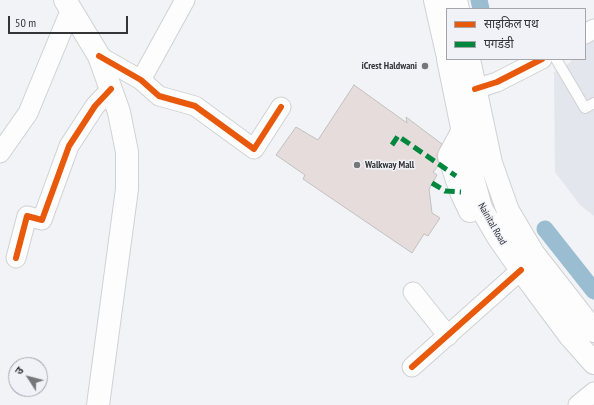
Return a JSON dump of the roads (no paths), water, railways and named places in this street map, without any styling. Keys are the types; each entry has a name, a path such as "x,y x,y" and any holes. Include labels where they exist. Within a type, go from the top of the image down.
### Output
{"main road":[{"path":"435,0 446,49"},
{"path":"68,4 98,56 119,112 127,152 126,189 98,405"},
{"name":"Nainital Road","path":"448,60 475,191 481,208 521,270 570,336 594,363"},
{"name":"Nainital Road","path":"469,60 491,163 508,211 533,253 594,331"}],"street":[{"path":"141,80 185,0"},
{"path":"0,153 28,113 68,4"},
{"path":"98,56 141,80 159,96 195,106 254,149 281,108"},
{"path":"475,89 497,82 540,60"},
{"path":"16,258 27,216 42,220 69,146 95,106 111,89"},
{"path":"412,366 448,336 521,270"},
{"path":"413,292 448,336"},
{"path":"578,405 594,392"}],"lane":[{"path":"557,60 585,108 594,103"}],"waterway":[{"path":"479,0 481,8"},
{"path":"545,229 594,291"}],"place":[{"name":"iCrest Haldwani","path":"425,66"},
{"name":"Walkway Mall","path":"357,165"}]}
